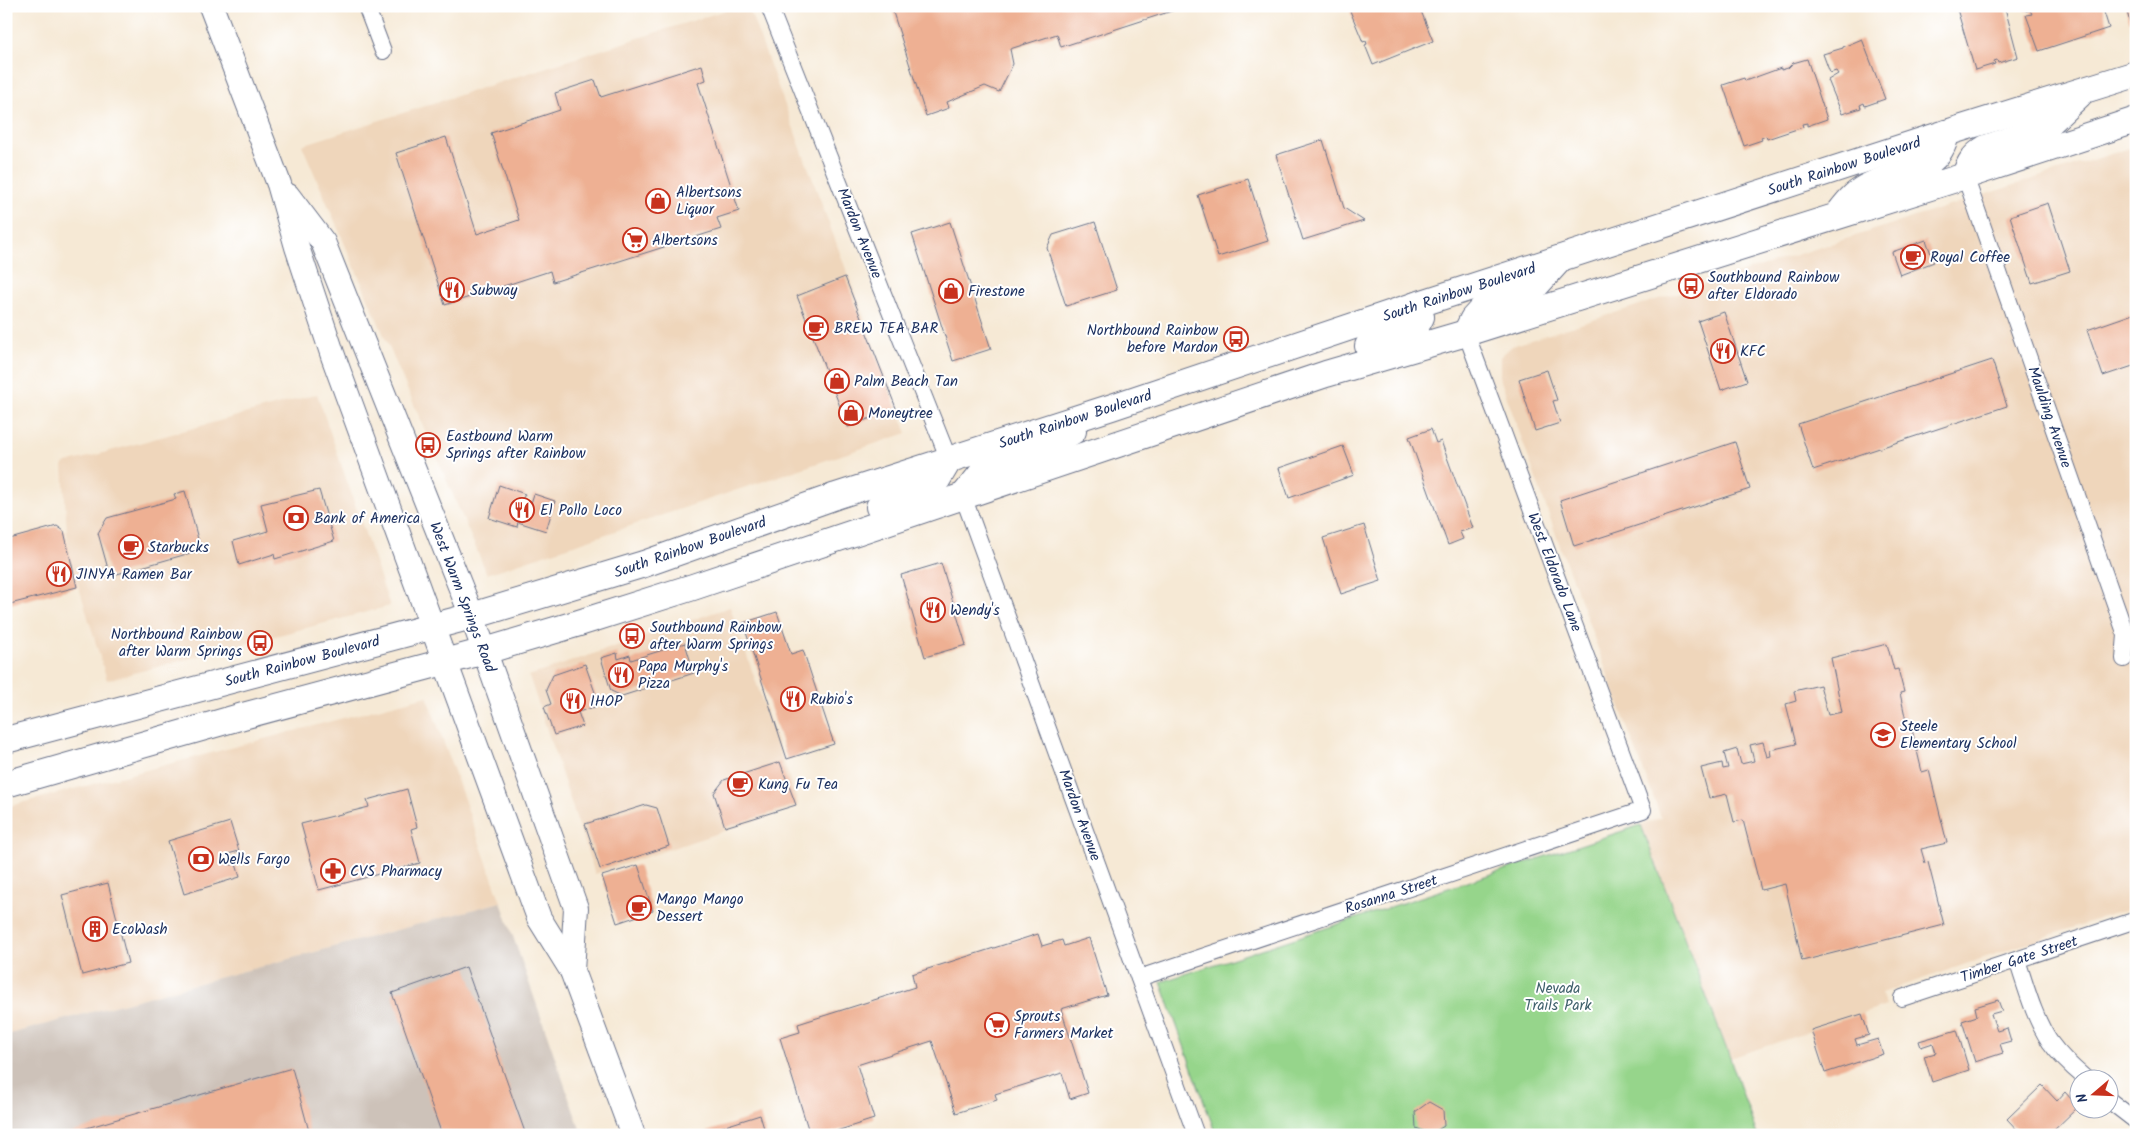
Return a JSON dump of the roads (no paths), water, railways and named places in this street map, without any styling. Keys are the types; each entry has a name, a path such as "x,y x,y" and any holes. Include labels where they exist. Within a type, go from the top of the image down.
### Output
{"main road":[{"name":"West Warm Springs Road","path":"210,6 279,184 297,247 345,389 539,918 572,971 633,1135"},
{"name":"South Rainbow Boulevard","path":"6,740 472,616 644,564 836,496 1112,408 1416,305 1946,133 2136,74"},
{"path":"1964,176 1972,159 1978,153 1986,148 2044,128 2086,90"},
{"path":"6,784 243,716 485,652 693,587 1326,374 1466,333 1836,217 2136,120"},
{"path":"1836,217 1850,198 1871,185 1928,164 1940,150 1946,133"},
{"name":"West Warm Springs Road","path":"279,184 323,242 472,616 576,908 572,971"},
{"path":"297,247 314,270 347,354 352,361 374,368"},
{"path":"1466,333 1482,309 1531,291 1561,259"},
{"path":"1326,374 1365,348 1415,328 1421,317 1416,305"},
{"path":"963,496 982,473 995,466 1040,450 1112,408"},
{"path":"809,547 856,516 930,485 942,475 949,460"},
{"path":"6,755 68,732 83,718"}],"street":[{"path":"366,6 383,51"},
{"name":"Mardon Avenue","path":"769,6 949,460"},
{"name":"Maulding Avenue","path":"1964,176 2126,635 2124,659"},
{"name":"West Eldorado Lane","path":"1466,333 1643,810"},
{"name":"Mardon Avenue","path":"963,496 1196,1135"},
{"name":"Rosanna Street","path":"1139,978 1643,810"},
{"name":"Timber Gate Street","path":"1902,998 2136,920"},
{"path":"2017,960 2033,1006 2050,1041 2074,1068"},
{"path":"2120,1109 2136,1121"}],"place":[{"name":"Albertsons Liquor","path":"658,201"},
{"name":"Albertsons","path":"635,240"},
{"name":"Royal Coffee","path":"1913,257"},
{"name":"Southbound Rainbow after Eldorado","path":"1691,286"},
{"name":"Subway","path":"452,290"},
{"name":"Firestone","path":"951,291"},
{"name":"BREW TEA BAR","path":"816,328"},
{"name":"Northbound Rainbow before Mardon","path":"1236,339"},
{"name":"KFC","path":"1723,351"},
{"name":"Palm Beach Tan","path":"837,381"},
{"name":"Moneytree","path":"851,413"},
{"name":"Eastbound Warm Springs after Rainbow","path":"428,445"},
{"name":"El Pollo Loco","path":"522,510"},
{"name":"Bank of America","path":"296,518"},
{"name":"Starbucks","path":"131,547"},
{"name":"JINYA Ramen Bar","path":"59,574"},
{"name":"Wendy's","path":"933,610"},
{"name":"Southbound Rainbow after Warm Springs","path":"632,636"},
{"name":"Northbound Rainbow after Warm Springs","path":"260,643"},
{"name":"Papa Murphy's Pizza","path":"621,675"},
{"name":"Rubio's","path":"793,699"},
{"name":"IHOP","path":"573,701"},
{"name":"Steele Elementary School","path":"1883,735"},
{"name":"Kung Fu Tea","path":"740,784"},
{"name":"Wells Fargo","path":"201,859"},
{"name":"CVS Pharmacy","path":"333,871"},
{"name":"Mango Mango Dessert","path":"639,908"},
{"name":"EcoWash","path":"95,929"},
{"name":"Sprouts Farmers Market","path":"997,1025"}],"park label":[{"name":"Nevada Trails Park","path":"1558,996"}]}
